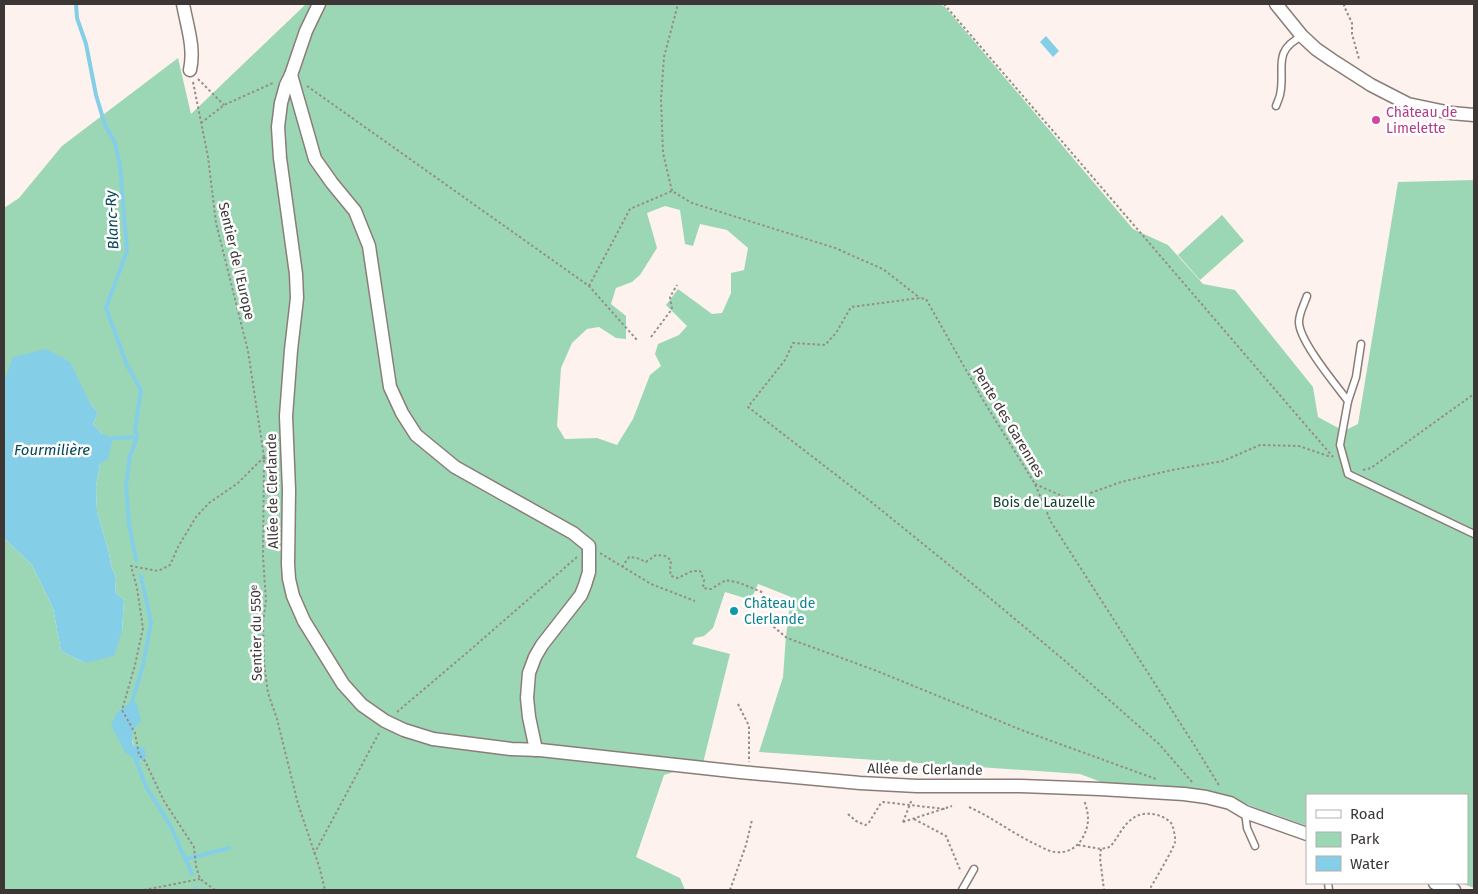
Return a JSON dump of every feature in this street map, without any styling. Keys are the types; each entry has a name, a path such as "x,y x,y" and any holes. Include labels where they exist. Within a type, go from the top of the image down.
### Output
{"street":[{"path":"183,4 192,49 190,70"},
{"name":"Allée de Clerlande","path":"319,4 306,31 284,90 278,127 280,158 298,298 291,350 286,416 289,482 289,579 294,600 304,621 344,684 362,705 404,730 433,739 511,749 860,783 917,786 1075,788 1158,792 1206,797 1230,803 1245,812 1306,834"},
{"path":"1276,4 1302,36 1332,60 1371,85 1421,108 1474,115"},
{"path":"291,75 315,159 355,211 369,246 390,387 402,413 416,435 455,468 573,533 589,546 588,572 581,595 542,645 529,673 527,698 536,750"},
{"path":"1437,884 1454,890"}],"lane":[{"path":"1276,106 1280,96 1282,58 1286,48 1302,36"},
{"path":"1307,296 1299,324 1302,335 1326,373 1348,401"},
{"path":"1361,344 1356,377 1348,401 1340,445 1348,474 1474,534"},
{"path":"1245,812 1247,828 1255,846"},
{"path":"963,887 974,869"}],"path":[{"path":"678,4 664,57 662,99 663,153 672,191 692,203 835,248 883,269 920,298"},
{"path":"944,4 1318,441"},
{"path":"1344,4 1352,23 1352,34 1359,59"},
{"path":"190,70 224,105"},
{"name":"Sentier de l'Europe","path":"190,70 208,157 216,223 248,351 264,457"},
{"path":"201,123 224,105 291,75"},
{"path":"307,86 589,286 637,340"},
{"path":"589,286 630,208 672,191"},
{"path":"651,337 672,309 670,297 677,285"},
{"path":"920,298 850,307 836,333 825,345 793,343 785,360 748,408 870,501 986,594 1158,744 1206,797"},
{"name":"Pente des Garennes","path":"920,298 926,299 983,400 1035,484 1051,522 1193,742 1230,803"},
{"path":"1348,474 1371,468 1474,394"},
{"path":"1035,484 1071,500 1121,482 1222,461 1260,445 1299,446 1333,457"},
{"path":"215,890 200,879 196,866 194,846 164,801 145,760 139,754 135,733 122,710 144,628 131,566 158,571 170,565 196,516 209,503 238,484 264,457"},
{"name":"Sentier du 550ᵉ","path":"264,457 263,557 266,600 263,623 264,663 268,693 298,804 325,890"},
{"path":"314,854 386,721 589,546"},
{"path":"603,555 651,584 695,601"},
{"path":"622,567 629,557 646,562 656,555 664,556 671,560 671,576 678,578 692,571 700,571 704,580 703,588 711,589 726,580 740,583 764,593"},
{"path":"762,617 787,638 877,671 1024,731 1160,781"},
{"path":"738,704 749,726 749,773"},
{"path":"917,786 902,822 952,806"},
{"path":"969,807 1025,839 1055,852 1064,852 1078,845 1089,824 1085,802 1075,788"},
{"path":"848,814 856,821 865,825 868,824 881,803 945,809"},
{"path":"1078,845 1101,849 1110,847 1132,818 1141,814 1159,814 1170,822 1176,842 1152,886 1152,890"},
{"path":"914,818 946,836 963,887"},
{"path":"730,890 746,845 752,820"},
{"path":"1101,849 1100,858 1104,890"},
{"path":"144,890 200,879"}],"green space":[{"name":"Bois de Lauzelle","path":"306,4 940,4 945,7 1133,229 1168,245 1203,284 1235,290 1313,387 1318,417 1344,431 1358,424 1398,182 1474,180 1474,888 1464,884 1468,884 1468,794 1306,794 1306,826 1218,794 1104,783 1080,774 759,752 783,677 791,597 758,584 751,600 725,592 713,628 704,636 695,638 692,644 730,654 703,763 664,775 636,857 680,878 685,890 4,890 4,538 32,565 53,608 61,651 85,663 122,631 124,600 115,592 116,578 97,511 96,486 102,434 93,424 98,413 90,403 4,382 4,208 19,198 62,146 178,58 191,114","holes":["665,206 680,210 685,244 693,246 700,224 727,230 748,248 744,270 731,273 731,293 722,313 712,314 678,289 666,305 687,326 679,335 658,344 655,354 661,366 650,375 633,419 617,445 597,438 565,439 557,426 561,368 572,343 587,329 599,327 616,338 626,339 626,316 611,304 616,288 632,282 640,275 657,248 647,213","122,710 135,726 131,735 134,746 117,712"]},
{"path":"1222,215 1244,241 1200,280 1178,255"}],"water":[{"path":"1046,36 1059,51 1053,57 1040,42"},
{"name":"Fourmilière","path":"46,349 70,362 90,403 98,413 93,424 102,434 113,438 108,459 100,464 96,486 97,511 116,578 115,592 124,600 122,631 114,656 85,663 61,651 53,608 32,565 4,538 4,382 13,357"},
{"path":"131,702 137,703 141,721 133,732 133,746 144,747 145,761 133,758 125,752 111,725 117,712"}],"waterway":[{"name":"Blanc-Ry","path":"76,4 77,18 86,44 96,95 105,125 115,143 120,165 127,251 106,308 127,365 141,390 135,429 137,437 130,456 126,486 129,524 136,560"},
{"path":"113,438 137,437"},
{"path":"131,705 143,665 151,623 141,576"},
{"path":"134,755 146,787 170,825 192,874"},
{"path":"186,859 229,848"}],"place":[{"name":"Château de Limelette","path":"1376,120"},
{"name":"Château de Clerlande","path":"734,611"}]}
